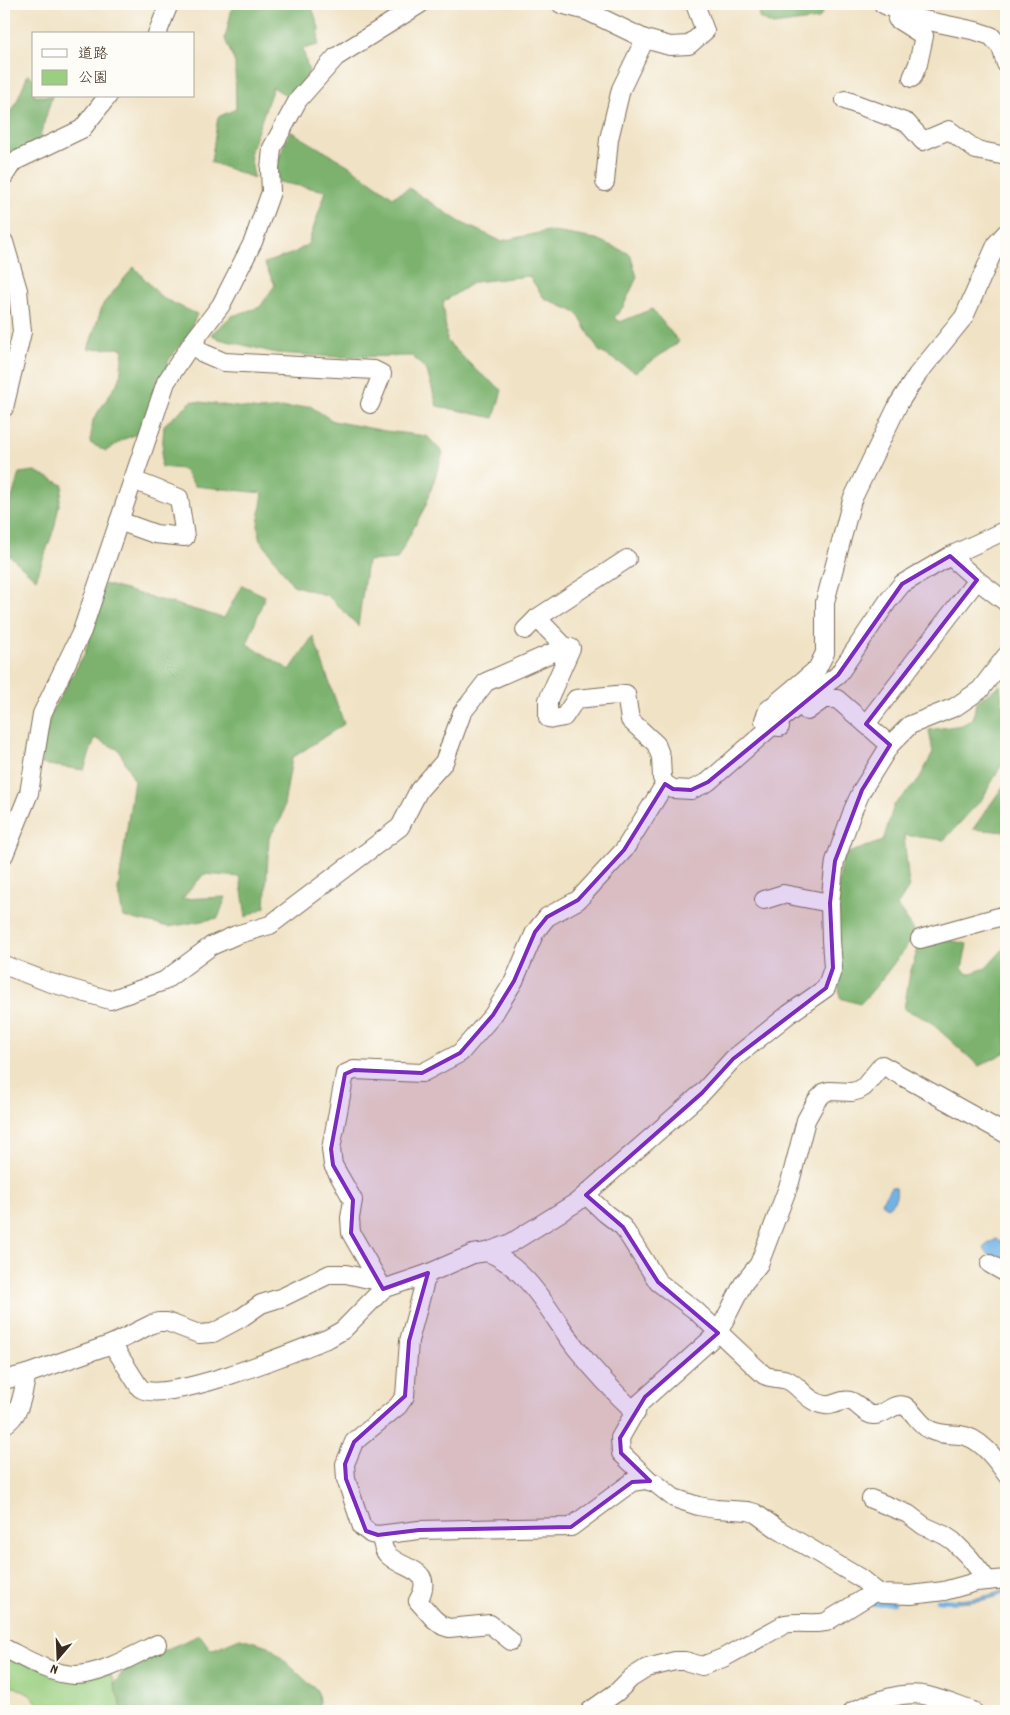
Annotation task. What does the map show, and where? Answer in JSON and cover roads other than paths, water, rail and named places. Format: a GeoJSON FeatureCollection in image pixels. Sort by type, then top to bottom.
{"type":"FeatureCollection","features":[{"type":"Feature","properties":{"kind":"street"},"geometry":{"type":"LineString","coordinates":[[158,32],[169,4]]}},
{"type":"Feature","properties":{"kind":"street"},"geometry":{"type":"LineString","coordinates":[[561,4],[587,11],[645,39],[670,46],[689,45],[705,30],[695,4]]}},
{"type":"Feature","properties":{"kind":"street"},"geometry":{"type":"LineString","coordinates":[[4,855],[29,793],[42,714],[82,631],[166,382],[192,343],[221,306],[253,242],[272,192],[270,169],[272,148],[298,100],[336,57],[413,5]]}},
{"type":"Feature","properties":{"kind":"street"},"geometry":{"type":"LineString","coordinates":[[889,7],[910,18],[976,30],[990,36],[1001,47],[1006,64]]}},
{"type":"Feature","properties":{"kind":"street"},"geometry":{"type":"LineString","coordinates":[[889,7],[897,19],[924,36],[918,64],[912,78]]}},
{"type":"Feature","properties":{"kind":"street"},"geometry":{"type":"LineString","coordinates":[[605,182],[609,139],[621,89],[645,39]]}},
{"type":"Feature","properties":{"kind":"street"},"geometry":{"type":"LineString","coordinates":[[4,176],[13,162],[82,129],[106,98]]}},
{"type":"Feature","properties":{"kind":"street"},"geometry":{"type":"LineString","coordinates":[[845,100],[907,123],[923,141],[949,130],[976,150],[1006,156]]}},
{"type":"Feature","properties":{"kind":"street"},"geometry":{"type":"LineString","coordinates":[[890,745],[837,699],[824,699],[784,728],[772,726],[764,720],[768,710],[817,669],[825,654],[825,602],[852,500],[899,403],[917,375],[964,317],[997,243],[1006,233]]}},
{"type":"Feature","properties":{"kind":"street"},"geometry":{"type":"LineString","coordinates":[[4,242],[18,290],[22,332],[6,388],[4,408]]}},
{"type":"Feature","properties":{"kind":"street"},"geometry":{"type":"LineString","coordinates":[[192,343],[203,353],[224,362],[374,370],[382,374],[370,404]]}},
{"type":"Feature","properties":{"kind":"street"},"geometry":{"type":"LineString","coordinates":[[119,521],[155,534],[185,536],[179,498],[133,480]]}},
{"type":"Feature","properties":{"kind":"street"},"geometry":{"type":"LineString","coordinates":[[628,559],[531,624],[565,647],[571,648],[548,700],[548,718],[564,717],[576,699],[626,694],[630,720],[656,744],[661,757],[662,778],[665,784],[673,789],[692,790],[708,782],[772,726],[838,675],[888,601],[902,584],[950,556],[1006,530]]}},
{"type":"Feature","properties":{"kind":"street"},"geometry":{"type":"LineString","coordinates":[[950,556],[1006,602]]}},
{"type":"Feature","properties":{"kind":"street"},"geometry":{"type":"LineString","coordinates":[[866,724],[977,580]]}},
{"type":"Feature","properties":{"kind":"street"},"geometry":{"type":"LineString","coordinates":[[4,965],[48,982],[110,1000],[164,981],[211,946],[236,935],[270,925],[400,827],[419,790],[444,762],[462,713],[486,682],[565,647]]}},
{"type":"Feature","properties":{"kind":"street"},"geometry":{"type":"LineString","coordinates":[[4,1380],[27,1374],[112,1344],[159,1322],[167,1322],[199,1334],[213,1333],[241,1318],[261,1304],[283,1297],[330,1274],[346,1274],[380,1285],[427,1274],[473,1254],[486,1252],[511,1243],[586,1195],[702,1093],[733,1059],[789,1014],[826,988],[834,968],[830,940],[830,903],[835,861],[862,790],[890,745],[910,726],[955,707],[980,690],[1006,656]]}},
{"type":"Feature","properties":{"kind":"street"},"geometry":{"type":"LineString","coordinates":[[380,1285],[351,1233],[350,1218],[353,1200],[333,1165],[331,1148],[345,1074],[354,1070],[422,1073],[460,1053],[493,1015],[514,981],[534,932],[547,917],[578,900],[624,850],[665,784]]}},
{"type":"Feature","properties":{"kind":"street"},"geometry":{"type":"LineString","coordinates":[[764,900],[783,894],[830,903]]}},
{"type":"Feature","properties":{"kind":"street"},"geometry":{"type":"LineString","coordinates":[[920,939],[1006,915]]}},
{"type":"Feature","properties":{"kind":"street"},"geometry":{"type":"LineString","coordinates":[[1006,1134],[882,1065],[864,1087],[859,1090],[825,1092],[817,1100],[806,1120],[790,1182],[759,1264],[743,1284],[718,1333],[646,1397],[620,1438],[621,1453],[625,1458],[650,1481],[674,1498],[716,1509],[742,1510],[755,1513],[779,1530],[860,1578],[876,1591],[887,1595],[911,1595],[944,1591],[976,1582],[1006,1579]]}},
{"type":"Feature","properties":{"kind":"street"},"geometry":{"type":"LineString","coordinates":[[586,1195],[623,1227],[658,1282],[695,1310],[764,1375],[769,1378],[789,1381],[804,1395],[817,1403],[831,1406],[848,1400],[854,1402],[868,1414],[874,1415],[895,1406],[905,1406],[919,1422],[931,1431],[962,1435],[979,1444],[1006,1474]]}},
{"type":"Feature","properties":{"kind":"street"},"geometry":{"type":"LineString","coordinates":[[486,1252],[500,1257],[508,1263],[536,1292],[576,1348],[608,1386],[636,1413]]}},
{"type":"Feature","properties":{"kind":"street"},"geometry":{"type":"LineString","coordinates":[[990,1264],[1006,1273]]}},
{"type":"Feature","properties":{"kind":"street"},"geometry":{"type":"LineString","coordinates":[[427,1274],[409,1341],[405,1396],[398,1406],[354,1442],[346,1464],[346,1479],[362,1527],[372,1534],[381,1535],[419,1530],[571,1527],[632,1482],[650,1481]]}},
{"type":"Feature","properties":{"kind":"street"},"geometry":{"type":"LineString","coordinates":[[112,1344],[140,1388],[144,1391],[179,1390],[227,1376],[329,1338],[343,1330],[380,1285]]}},
{"type":"Feature","properties":{"kind":"street"},"geometry":{"type":"LineString","coordinates":[[4,1425],[19,1410],[27,1374]]}},
{"type":"Feature","properties":{"kind":"street"},"geometry":{"type":"LineString","coordinates":[[871,1499],[908,1514],[924,1526],[944,1535],[969,1557],[988,1581]]}},
{"type":"Feature","properties":{"kind":"street"},"geometry":{"type":"LineString","coordinates":[[381,1535],[382,1547],[387,1555],[414,1570],[423,1579],[424,1588],[418,1601],[438,1623],[449,1628],[490,1624],[511,1641]]}},
{"type":"Feature","properties":{"kind":"street"},"geometry":{"type":"LineString","coordinates":[[590,1711],[617,1692],[631,1678],[647,1668],[675,1661],[686,1661],[702,1666],[723,1658],[785,1624],[792,1622],[819,1624],[826,1622],[876,1591]]}},
{"type":"Feature","properties":{"kind":"street"},"geometry":{"type":"LineString","coordinates":[[4,1648],[44,1668],[76,1675],[101,1670],[157,1644]]}},
{"type":"Feature","properties":{"kind":"street"},"geometry":{"type":"LineString","coordinates":[[853,1711],[889,1698],[918,1694],[973,1711]]}},
{"type":"Feature","properties":{"kind":"water"},"geometry":{"type":"Polygon","coordinates":[[[891,1187],[896,1188],[896,1196],[887,1207],[881,1202],[891,1187]]]}},
{"type":"Feature","properties":{"kind":"water"},"geometry":{"type":"Polygon","coordinates":[[[996,1239],[1006,1244],[1006,1267],[990,1256],[984,1249],[985,1246],[996,1239]]]}},
{"type":"Feature","properties":{"kind":"water"},"geometry":{"type":"Polygon","coordinates":[[[1006,1589],[1006,1593],[993,1598],[950,1603],[950,1600],[979,1598],[1006,1589]]]}},
{"type":"Feature","properties":{"kind":"waterway"},"geometry":{"type":"LineString","coordinates":[[937,1600],[954,1601]]}},
{"type":"Feature","properties":{"kind":"waterway"},"geometry":{"type":"LineString","coordinates":[[873,1604],[894,1603]]}},
{"type":"Feature","properties":{"kind":"waterway"},"geometry":{"type":"LineString","coordinates":[[540,1711],[579,1709],[583,1707]]}}]}
